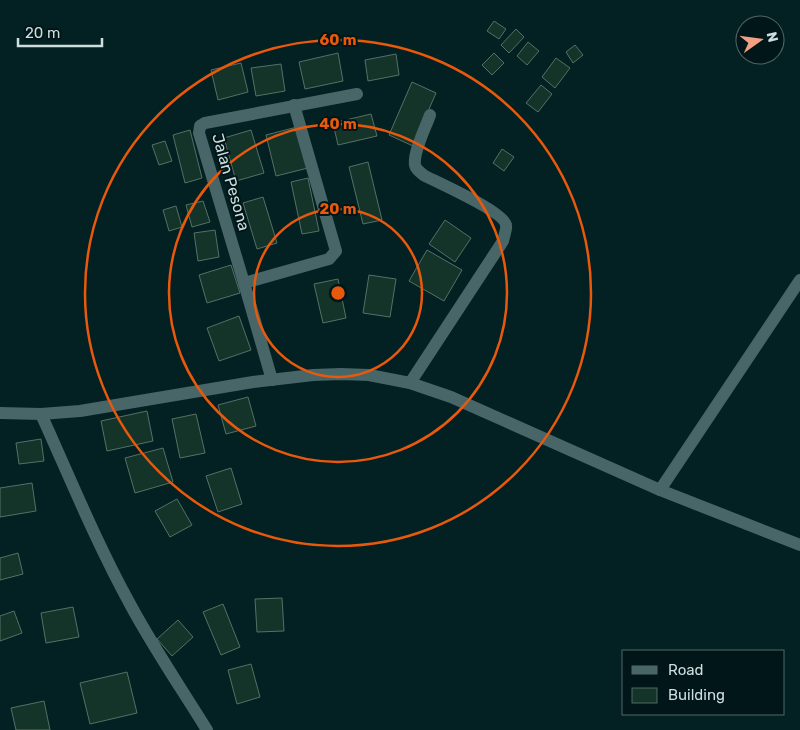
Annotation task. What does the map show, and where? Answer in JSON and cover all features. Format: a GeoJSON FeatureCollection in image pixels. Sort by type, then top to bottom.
{"type":"FeatureCollection","features":[{"type":"Feature","properties":{"kind":"street","name":"Jalan Pesona"},"geometry":{"type":"LineString","coordinates":[[272,380],[199,133],[200,126],[205,123],[357,94]]}},
{"type":"Feature","properties":{"kind":"street"},"geometry":{"type":"LineString","coordinates":[[244,283],[329,259],[336,251],[294,105]]}},
{"type":"Feature","properties":{"kind":"street"},"geometry":{"type":"LineString","coordinates":[[410,383],[504,241],[506,226],[504,220],[489,208],[417,171],[415,164],[417,152],[430,115]]}},
{"type":"Feature","properties":{"kind":"street"},"geometry":{"type":"LineString","coordinates":[[660,490],[800,280]]}},
{"type":"Feature","properties":{"kind":"street"},"geometry":{"type":"LineString","coordinates":[[0,413],[41,414],[80,411],[313,375],[369,376],[410,383],[451,397],[660,490],[800,545]]}},
{"type":"Feature","properties":{"kind":"street"},"geometry":{"type":"LineString","coordinates":[[41,414],[100,546],[130,604],[207,730]]}},
{"type":"Feature","properties":{"kind":"building"},"geometry":{"type":"Polygon","coordinates":[[[494,21],[506,29],[499,39],[487,31],[494,21]]]}},
{"type":"Feature","properties":{"kind":"building"},"geometry":{"type":"Polygon","coordinates":[[[516,29],[524,37],[509,53],[501,45],[516,29]]]}},
{"type":"Feature","properties":{"kind":"building"},"geometry":{"type":"Polygon","coordinates":[[[528,42],[539,51],[527,65],[517,56],[528,42]]]}},
{"type":"Feature","properties":{"kind":"building"},"geometry":{"type":"Polygon","coordinates":[[[575,45],[583,55],[573,63],[566,52],[575,45]]]}},
{"type":"Feature","properties":{"kind":"building"},"geometry":{"type":"Polygon","coordinates":[[[338,53],[343,81],[305,89],[299,62],[338,53]]]}},
{"type":"Feature","properties":{"kind":"building"},"geometry":{"type":"Polygon","coordinates":[[[494,53],[504,63],[492,75],[482,65],[494,53]]]}},
{"type":"Feature","properties":{"kind":"building"},"geometry":{"type":"Polygon","coordinates":[[[396,54],[399,75],[368,81],[365,60],[396,54]]]}},
{"type":"Feature","properties":{"kind":"building"},"geometry":{"type":"Polygon","coordinates":[[[556,58],[570,68],[555,88],[542,77],[556,58]]]}},
{"type":"Feature","properties":{"kind":"building"},"geometry":{"type":"Polygon","coordinates":[[[241,63],[248,92],[218,100],[211,70],[241,63]]]}},
{"type":"Feature","properties":{"kind":"building"},"geometry":{"type":"Polygon","coordinates":[[[281,64],[285,91],[256,96],[251,68],[281,64]]]}},
{"type":"Feature","properties":{"kind":"building"},"geometry":{"type":"Polygon","coordinates":[[[412,82],[436,93],[413,146],[389,135],[412,82]]]}},
{"type":"Feature","properties":{"kind":"building"},"geometry":{"type":"Polygon","coordinates":[[[541,85],[552,94],[538,112],[526,103],[541,85]]]}},
{"type":"Feature","properties":{"kind":"building"},"geometry":{"type":"Polygon","coordinates":[[[371,114],[377,136],[338,145],[333,123],[371,114]]]}},
{"type":"Feature","properties":{"kind":"building"},"geometry":{"type":"Polygon","coordinates":[[[297,127],[308,168],[276,176],[266,135],[297,127]]]}},
{"type":"Feature","properties":{"kind":"building"},"geometry":{"type":"Polygon","coordinates":[[[190,130],[202,178],[185,183],[173,135],[190,130]]]}},
{"type":"Feature","properties":{"kind":"building"},"geometry":{"type":"Polygon","coordinates":[[[251,130],[264,173],[236,181],[224,138],[251,130]]]}},
{"type":"Feature","properties":{"kind":"building"},"geometry":{"type":"Polygon","coordinates":[[[165,141],[172,161],[159,165],[152,145],[165,141]]]}},
{"type":"Feature","properties":{"kind":"building"},"geometry":{"type":"Polygon","coordinates":[[[502,149],[514,157],[504,171],[493,163],[502,149]]]}},
{"type":"Feature","properties":{"kind":"building"},"geometry":{"type":"Polygon","coordinates":[[[368,162],[382,220],[363,224],[349,167],[368,162]]]}},
{"type":"Feature","properties":{"kind":"building"},"geometry":{"type":"Polygon","coordinates":[[[308,178],[319,231],[302,234],[291,182],[308,178]]]}},
{"type":"Feature","properties":{"kind":"building"},"geometry":{"type":"Polygon","coordinates":[[[263,197],[277,243],[257,249],[243,203],[263,197]]]}},
{"type":"Feature","properties":{"kind":"building"},"geometry":{"type":"Polygon","coordinates":[[[203,201],[210,222],[192,227],[186,205],[203,201]]]}},
{"type":"Feature","properties":{"kind":"building"},"geometry":{"type":"Polygon","coordinates":[[[176,206],[182,227],[169,231],[163,210],[176,206]]]}},
{"type":"Feature","properties":{"kind":"building"},"geometry":{"type":"Polygon","coordinates":[[[445,220],[471,238],[455,262],[429,244],[445,220]]]}},
{"type":"Feature","properties":{"kind":"building"},"geometry":{"type":"Polygon","coordinates":[[[215,230],[219,257],[198,261],[194,233],[215,230]]]}},
{"type":"Feature","properties":{"kind":"building"},"geometry":{"type":"Polygon","coordinates":[[[427,250],[462,270],[444,301],[409,281],[427,250]]]}},
{"type":"Feature","properties":{"kind":"building"},"geometry":{"type":"Polygon","coordinates":[[[231,265],[240,293],[207,303],[199,275],[231,265]]]}},
{"type":"Feature","properties":{"kind":"building"},"geometry":{"type":"Polygon","coordinates":[[[369,275],[396,279],[390,317],[363,313],[369,275]]]}},
{"type":"Feature","properties":{"kind":"building"},"geometry":{"type":"Polygon","coordinates":[[[338,279],[346,318],[323,323],[314,284],[338,279]]]}},
{"type":"Feature","properties":{"kind":"building"},"geometry":{"type":"Polygon","coordinates":[[[239,316],[251,350],[219,361],[207,328],[239,316]]]}},
{"type":"Feature","properties":{"kind":"building"},"geometry":{"type":"Polygon","coordinates":[[[248,397],[256,426],[226,434],[218,405],[248,397]]]}},
{"type":"Feature","properties":{"kind":"building"},"geometry":{"type":"Polygon","coordinates":[[[147,411],[153,441],[107,451],[101,421],[147,411]]]}},
{"type":"Feature","properties":{"kind":"building"},"geometry":{"type":"Polygon","coordinates":[[[196,414],[205,453],[180,458],[172,419],[196,414]]]}},
{"type":"Feature","properties":{"kind":"building"},"geometry":{"type":"Polygon","coordinates":[[[41,439],[44,461],[19,464],[16,443],[41,439]]]}},
{"type":"Feature","properties":{"kind":"building"},"geometry":{"type":"Polygon","coordinates":[[[163,448],[173,482],[135,493],[125,458],[163,448]]]}},
{"type":"Feature","properties":{"kind":"building"},"geometry":{"type":"Polygon","coordinates":[[[231,468],[242,504],[218,512],[206,476],[231,468]]]}},
{"type":"Feature","properties":{"kind":"building"},"geometry":{"type":"Polygon","coordinates":[[[32,483],[36,511],[0,517],[0,488],[32,483]]]}},
{"type":"Feature","properties":{"kind":"building"},"geometry":{"type":"Polygon","coordinates":[[[177,499],[192,525],[170,537],[155,511],[177,499]]]}},
{"type":"Feature","properties":{"kind":"building"},"geometry":{"type":"Polygon","coordinates":[[[18,553],[23,574],[0,580],[0,558],[18,553]]]}},
{"type":"Feature","properties":{"kind":"building"},"geometry":{"type":"Polygon","coordinates":[[[282,598],[284,631],[257,632],[255,599],[282,598]]]}},
{"type":"Feature","properties":{"kind":"building"},"geometry":{"type":"Polygon","coordinates":[[[223,604],[240,647],[221,655],[203,612],[223,604]]]}},
{"type":"Feature","properties":{"kind":"building"},"geometry":{"type":"Polygon","coordinates":[[[73,607],[79,637],[46,643],[41,613],[73,607]]]}},
{"type":"Feature","properties":{"kind":"building"},"geometry":{"type":"Polygon","coordinates":[[[14,611],[22,633],[0,641],[0,616],[14,611]]]}},
{"type":"Feature","properties":{"kind":"building"},"geometry":{"type":"Polygon","coordinates":[[[178,620],[193,637],[172,656],[157,639],[178,620]]]}},
{"type":"Feature","properties":{"kind":"building"},"geometry":{"type":"Polygon","coordinates":[[[251,664],[260,697],[237,704],[228,670],[251,664]]]}},
{"type":"Feature","properties":{"kind":"building"},"geometry":{"type":"Polygon","coordinates":[[[127,672],[137,713],[90,724],[80,683],[127,672]]]}},
{"type":"Feature","properties":{"kind":"building"},"geometry":{"type":"Polygon","coordinates":[[[44,701],[50,730],[16,730],[11,708],[44,701]]]}}]}
